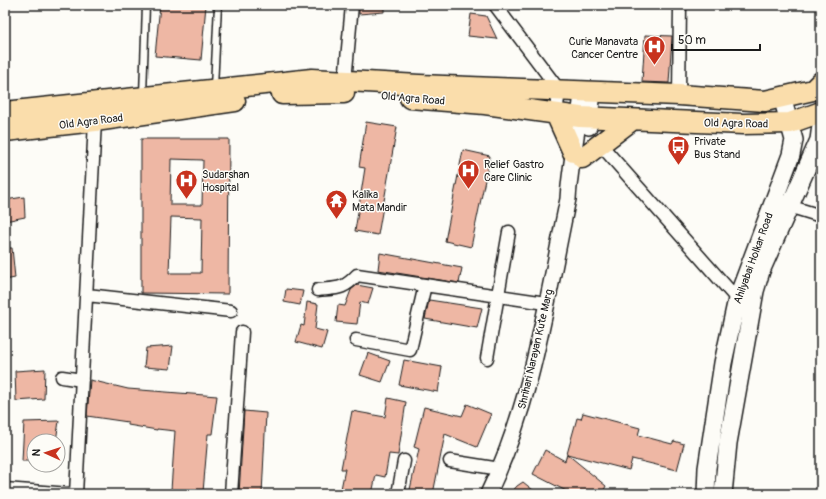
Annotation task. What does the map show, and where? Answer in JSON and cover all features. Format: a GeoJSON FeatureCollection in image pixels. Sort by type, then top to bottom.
{"type":"FeatureCollection","features":[{"type":"Feature","properties":{"kind":"main road","name":"Old Agra Road"},"geometry":{"type":"LineString","coordinates":[[5,131],[96,121],[144,105],[214,90],[312,79],[773,99],[818,93]]}},
{"type":"Feature","properties":{"kind":"main road","name":"Old Agra Road"},"geometry":{"type":"LineString","coordinates":[[5,112],[144,105],[286,94],[356,93],[485,104],[586,118],[632,120],[743,124],[790,123],[821,112]]}},
{"type":"Feature","properties":{"kind":"main road","name":"Ahilyabai Holkar Road"},"geometry":{"type":"LineString","coordinates":[[723,494],[728,443],[755,291],[782,204],[794,140],[790,123],[773,99]]}},
{"type":"Feature","properties":{"kind":"main road"},"geometry":{"type":"LineString","coordinates":[[556,114],[577,155],[600,144],[632,120]]}},
{"type":"Feature","properties":{"kind":"main road","name":"Ahilyabai Holkar Road"},"geometry":{"type":"LineString","coordinates":[[706,494],[707,468],[723,363],[737,299],[782,204],[819,140],[821,125]]}},
{"type":"Feature","properties":{"kind":"street"},"geometry":{"type":"LineString","coordinates":[[345,81],[352,5]]}},
{"type":"Feature","properties":{"kind":"street"},"geometry":{"type":"LineString","coordinates":[[496,5],[559,90],[556,114]]}},
{"type":"Feature","properties":{"kind":"street"},"geometry":{"type":"LineString","coordinates":[[679,95],[680,5]]}},
{"type":"Feature","properties":{"kind":"street","name":"Shrihari Narayan Kute Marg"},"geometry":{"type":"LineString","coordinates":[[488,494],[500,469],[524,403],[568,198],[570,168],[577,155],[586,118],[588,92]]}},
{"type":"Feature","properties":{"kind":"street"},"geometry":{"type":"LineString","coordinates":[[76,494],[96,121]]}},
{"type":"Feature","properties":{"kind":"street"},"geometry":{"type":"LineString","coordinates":[[600,144],[737,299]]}},
{"type":"Feature","properties":{"kind":"street"},"geometry":{"type":"LineString","coordinates":[[782,204],[821,216]]}},
{"type":"Feature","properties":{"kind":"street"},"geometry":{"type":"LineString","coordinates":[[487,358],[509,232]]}},
{"type":"Feature","properties":{"kind":"street"},"geometry":{"type":"LineString","coordinates":[[318,290],[340,289],[348,285],[357,275],[546,302]]}},
{"type":"Feature","properties":{"kind":"street"},"geometry":{"type":"LineString","coordinates":[[356,340],[410,350],[425,285]]}},
{"type":"Feature","properties":{"kind":"street"},"geometry":{"type":"LineString","coordinates":[[87,295],[231,311]]}},
{"type":"Feature","properties":{"kind":"street"},"geometry":{"type":"LineString","coordinates":[[231,494],[242,332]]}},
{"type":"Feature","properties":{"kind":"street"},"geometry":{"type":"LineString","coordinates":[[76,348],[83,361]]}},
{"type":"Feature","properties":{"kind":"street"},"geometry":{"type":"LineString","coordinates":[[62,377],[82,380]]}},
{"type":"Feature","properties":{"kind":"street"},"geometry":{"type":"LineString","coordinates":[[398,494],[404,461]]}},
{"type":"Feature","properties":{"kind":"street"},"geometry":{"type":"LineString","coordinates":[[450,461],[500,469]]}},
{"type":"Feature","properties":{"kind":"street"},"geometry":{"type":"LineString","coordinates":[[5,489],[70,494]]}},
{"type":"Feature","properties":{"kind":"lane"},"geometry":{"type":"LineString","coordinates":[[144,105],[146,5]]}},
{"type":"Feature","properties":{"kind":"lane"},"geometry":{"type":"LineString","coordinates":[[214,90],[218,5]]}},
{"type":"Feature","properties":{"kind":"building"},"geometry":{"type":"Polygon","coordinates":[[[160,5],[206,5],[201,60],[155,56],[160,5]]]}},
{"type":"Feature","properties":{"kind":"building"},"geometry":{"type":"Polygon","coordinates":[[[359,5],[384,5],[384,12],[359,14],[359,5]]]}},
{"type":"Feature","properties":{"kind":"building"},"geometry":{"type":"Polygon","coordinates":[[[471,14],[486,16],[497,39],[468,36],[471,14]]]}},
{"type":"Feature","properties":{"kind":"building"},"geometry":{"type":"Polygon","coordinates":[[[645,35],[672,36],[669,83],[642,82],[645,35]]]}},
{"type":"Feature","properties":{"kind":"building"},"geometry":{"type":"Polygon","coordinates":[[[366,122],[397,127],[378,235],[355,231],[365,168],[359,167],[366,122]]]}},
{"type":"Feature","properties":{"kind":"building"},"geometry":{"type":"Polygon","coordinates":[[[141,139],[229,139],[228,294],[141,293],[141,139]],[[171,159],[170,205],[202,205],[203,160],[171,159]],[[171,217],[169,273],[201,273],[202,218],[171,217]]]}},
{"type":"Feature","properties":{"kind":"building"},"geometry":{"type":"Polygon","coordinates":[[[463,150],[490,156],[471,247],[445,241],[463,150]]]}},
{"type":"Feature","properties":{"kind":"building"},"geometry":{"type":"Polygon","coordinates":[[[24,197],[25,217],[5,221],[5,200],[24,197]]]}},
{"type":"Feature","properties":{"kind":"building"},"geometry":{"type":"Polygon","coordinates":[[[5,248],[12,248],[15,278],[5,280],[5,248]]]}},
{"type":"Feature","properties":{"kind":"building"},"geometry":{"type":"Polygon","coordinates":[[[380,253],[462,268],[459,283],[378,270],[380,253]]]}},
{"type":"Feature","properties":{"kind":"building"},"geometry":{"type":"Polygon","coordinates":[[[357,285],[373,288],[368,304],[360,302],[357,324],[336,322],[338,305],[345,306],[351,290],[357,285]]]}},
{"type":"Feature","properties":{"kind":"building"},"geometry":{"type":"Polygon","coordinates":[[[286,289],[303,291],[300,305],[284,302],[286,289]]]}},
{"type":"Feature","properties":{"kind":"building"},"geometry":{"type":"Polygon","coordinates":[[[429,300],[482,308],[477,328],[425,319],[429,300]]]}},
{"type":"Feature","properties":{"kind":"building"},"geometry":{"type":"Polygon","coordinates":[[[307,302],[318,304],[315,329],[327,332],[322,349],[296,342],[301,325],[304,326],[307,302]]]}},
{"type":"Feature","properties":{"kind":"building"},"geometry":{"type":"Polygon","coordinates":[[[173,346],[170,369],[144,367],[146,348],[173,346]]]}},
{"type":"Feature","properties":{"kind":"building"},"geometry":{"type":"Polygon","coordinates":[[[368,353],[390,361],[382,382],[360,375],[368,353]]]}},
{"type":"Feature","properties":{"kind":"building"},"geometry":{"type":"Polygon","coordinates":[[[404,360],[442,367],[438,392],[399,385],[404,360]]]}},
{"type":"Feature","properties":{"kind":"building"},"geometry":{"type":"Polygon","coordinates":[[[45,369],[44,399],[16,401],[15,371],[45,369]]]}},
{"type":"Feature","properties":{"kind":"building"},"geometry":{"type":"Polygon","coordinates":[[[90,380],[128,389],[217,396],[212,434],[208,434],[203,492],[171,490],[175,431],[157,430],[128,425],[128,422],[87,416],[90,380]]]}},
{"type":"Feature","properties":{"kind":"building"},"geometry":{"type":"Polygon","coordinates":[[[388,398],[406,402],[398,455],[389,454],[385,477],[376,475],[372,494],[340,494],[345,469],[341,469],[352,411],[385,417],[388,398]]]}},
{"type":"Feature","properties":{"kind":"building"},"geometry":{"type":"Polygon","coordinates":[[[467,404],[491,414],[477,447],[445,434],[433,494],[409,494],[419,449],[414,447],[424,407],[462,416],[467,404]]]}},
{"type":"Feature","properties":{"kind":"building"},"geometry":{"type":"Polygon","coordinates":[[[244,411],[266,413],[262,494],[239,494],[244,411]]]}},
{"type":"Feature","properties":{"kind":"building"},"geometry":{"type":"Polygon","coordinates":[[[583,413],[640,428],[638,435],[672,444],[674,441],[684,444],[677,470],[632,459],[629,470],[567,454],[577,418],[581,419],[583,413]]]}},
{"type":"Feature","properties":{"kind":"building"},"geometry":{"type":"Polygon","coordinates":[[[59,421],[57,433],[26,433],[26,461],[22,461],[24,422],[59,421]]]}},
{"type":"Feature","properties":{"kind":"building"},"geometry":{"type":"Polygon","coordinates":[[[545,450],[565,461],[567,454],[606,486],[602,494],[572,494],[533,474],[545,450]]]}},
{"type":"Feature","properties":{"kind":"building"},"geometry":{"type":"Polygon","coordinates":[[[523,482],[538,494],[510,494],[523,482]]]}},
{"type":"Feature","properties":{"kind":"place","name":"Curie Manavata Cancer Centre"},"geometry":{"type":"Point","coordinates":[654,66]}},
{"type":"Feature","properties":{"kind":"place","name":"Private Bus Stand"},"geometry":{"type":"Point","coordinates":[679,166]}},
{"type":"Feature","properties":{"kind":"place","name":"Relief Gastro Care Clinic"},"geometry":{"type":"Point","coordinates":[468,190]}},
{"type":"Feature","properties":{"kind":"place","name":"Sudarshan Hospital"},"geometry":{"type":"Point","coordinates":[187,200]}},
{"type":"Feature","properties":{"kind":"place","name":"Kalika Mata Mandir"},"geometry":{"type":"Point","coordinates":[336,220]}}]}
